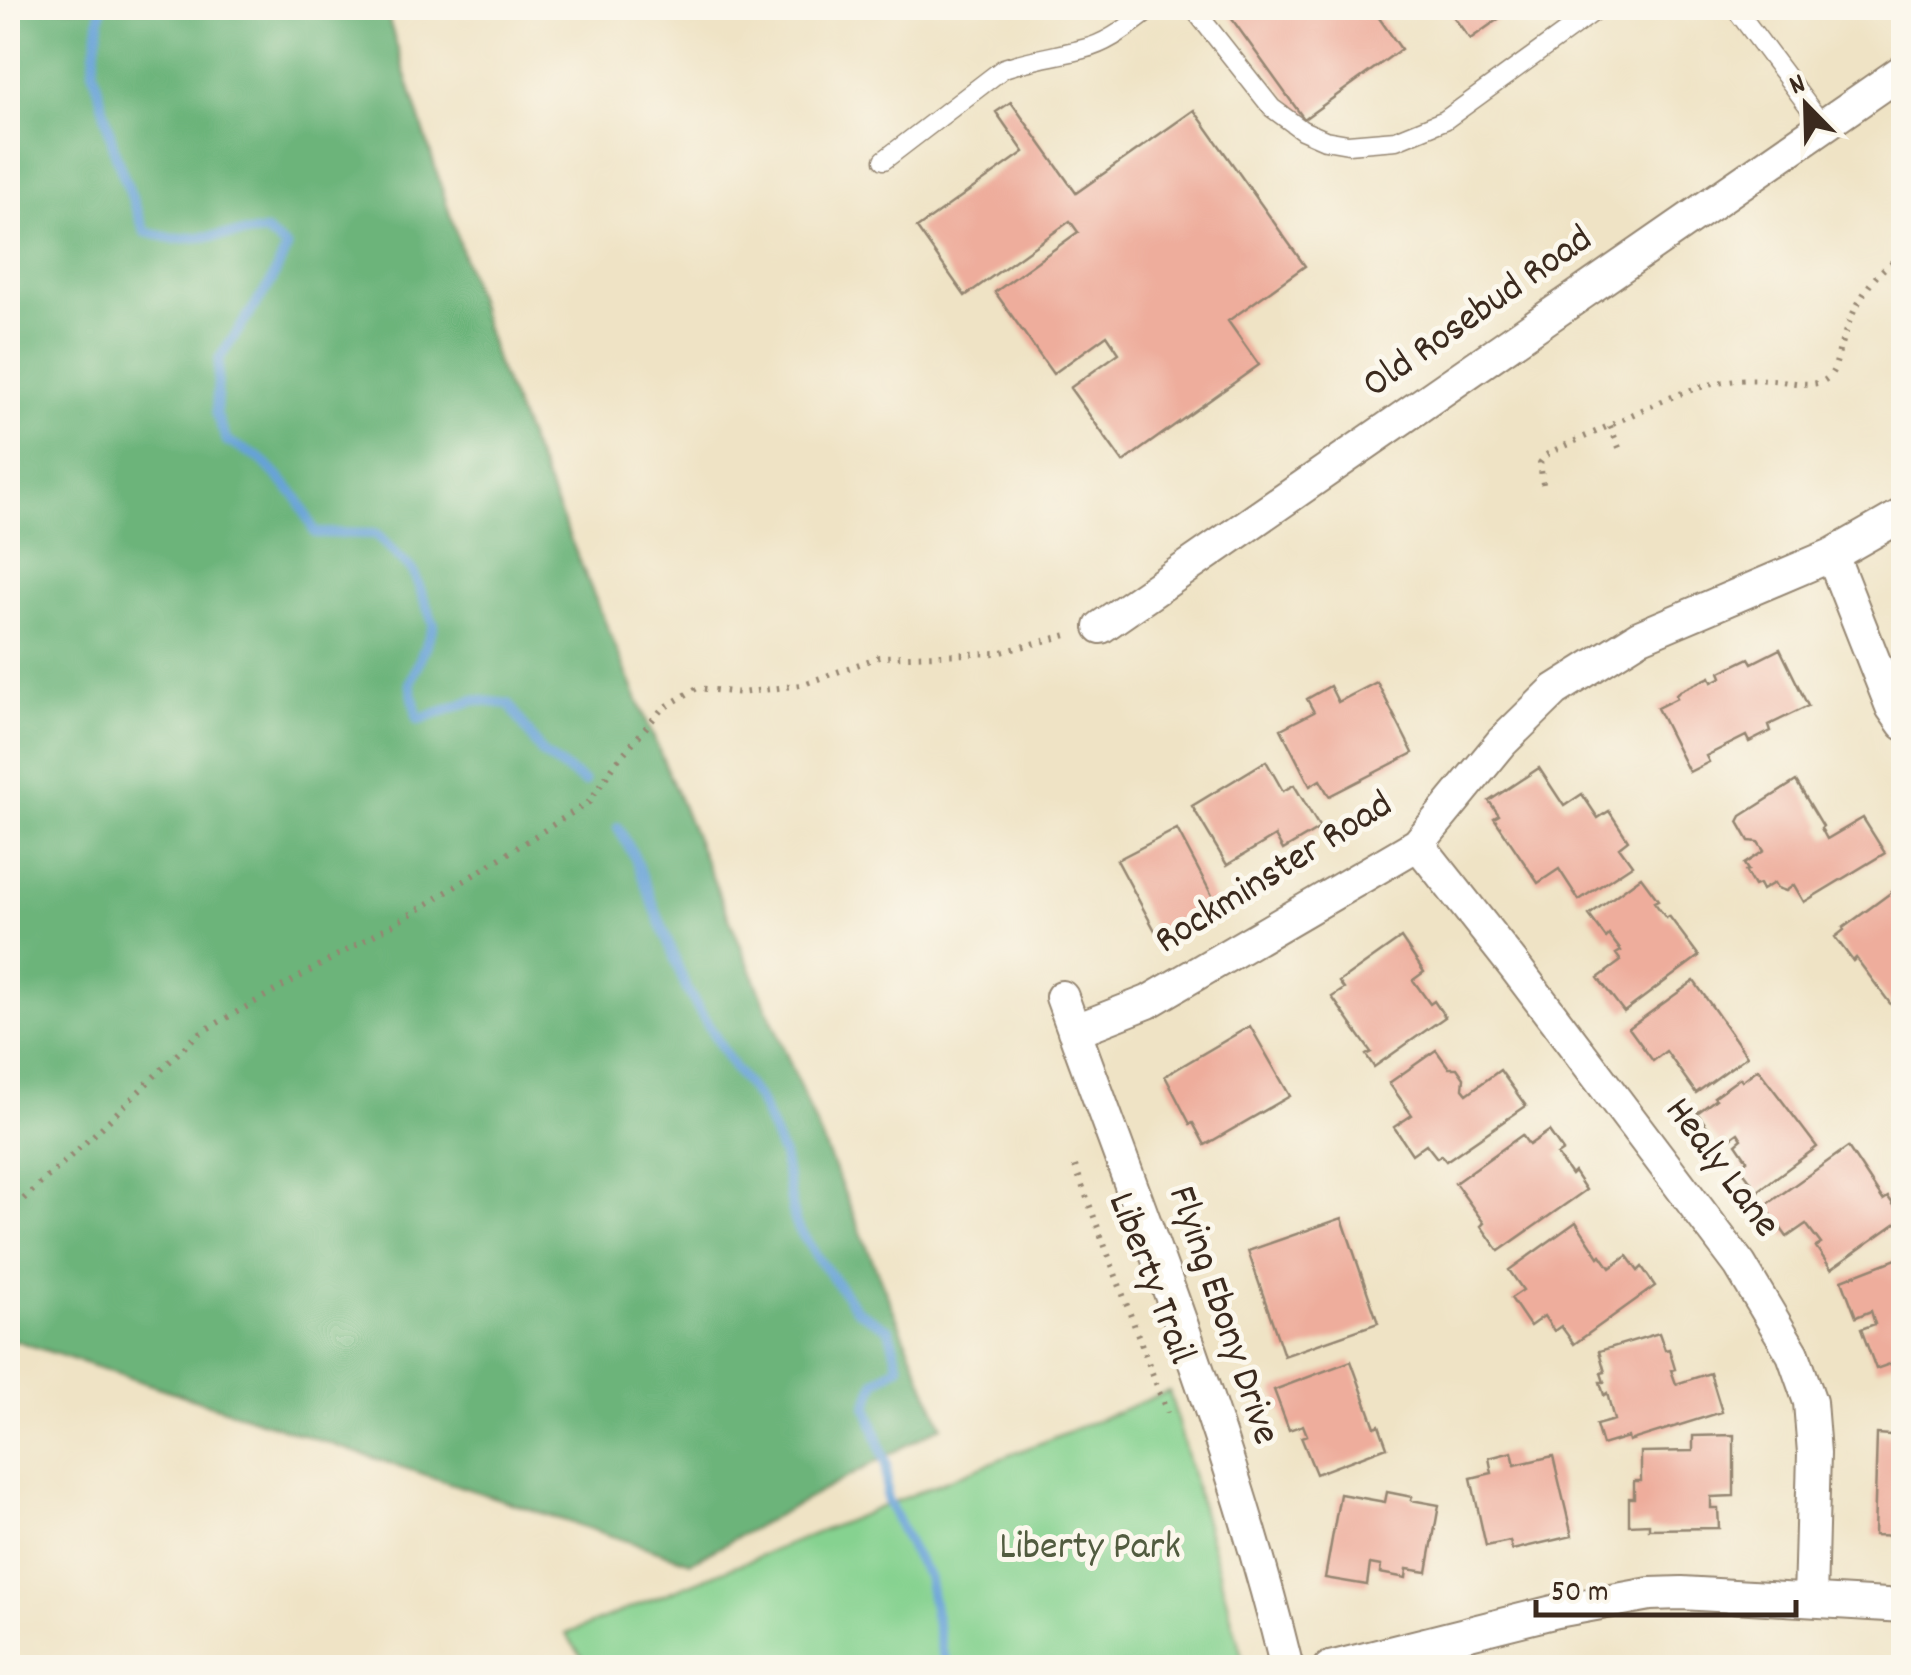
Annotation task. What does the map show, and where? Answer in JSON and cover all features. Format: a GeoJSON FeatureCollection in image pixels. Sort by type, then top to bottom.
{"type":"FeatureCollection","features":[{"type":"Feature","properties":{"kind":"street","name":"Old Rosebud Road"},"geometry":{"type":"LineString","coordinates":[[1101,627],[1904,70]]}},
{"type":"Feature","properties":{"kind":"street","name":"Rockminster Road"},"geometry":{"type":"LineString","coordinates":[[1074,1030],[1148,1002],[1418,844],[1502,742],[1555,690],[1639,637],[1832,555],[1904,514]]}},
{"type":"Feature","properties":{"kind":"street"},"geometry":{"type":"LineString","coordinates":[[1832,555],[1892,707],[1904,724]]}},
{"type":"Feature","properties":{"kind":"street","name":"Healy Lane"},"geometry":{"type":"LineString","coordinates":[[1418,844],[1740,1265],[1793,1354],[1810,1402],[1814,1454],[1810,1600]]}},
{"type":"Feature","properties":{"kind":"street","name":"Flying Ebony Drive"},"geometry":{"type":"LineString","coordinates":[[1062,998],[1212,1410],[1287,1668]]}},
{"type":"Feature","properties":{"kind":"street"},"geometry":{"type":"LineString","coordinates":[[1330,1668],[1557,1611],[1650,1594],[1682,1592],[1904,1606]]}},
{"type":"Feature","properties":{"kind":"lane"},"geometry":{"type":"LineString","coordinates":[[884,160],[1004,68],[1086,49],[1112,37],[1153,8]]}},
{"type":"Feature","properties":{"kind":"lane"},"geometry":{"type":"LineString","coordinates":[[1193,8],[1272,108],[1302,130],[1348,144],[1396,140],[1444,120],[1599,8]]}},
{"type":"Feature","properties":{"kind":"lane"},"geometry":{"type":"LineString","coordinates":[[1736,8],[1824,126]]}},
{"type":"Feature","properties":{"kind":"path"},"geometry":{"type":"LineString","coordinates":[[1543,484],[1540,463],[1546,455],[1702,386],[1728,380],[1812,384],[1826,380],[1836,368],[1856,306],[1881,270],[1904,256]]}},
{"type":"Feature","properties":{"kind":"path"},"geometry":{"type":"LineString","coordinates":[[1610,426],[1620,450]]}},
{"type":"Feature","properties":{"kind":"path"},"geometry":{"type":"LineString","coordinates":[[8,1212],[198,1034],[418,910],[589,802],[617,761],[662,709],[697,688],[741,692],[802,685],[879,656],[998,653],[1101,627]]}},
{"type":"Feature","properties":{"kind":"path","name":"Liberty Trail"},"geometry":{"type":"LineString","coordinates":[[1075,1166],[1168,1414]]}},
{"type":"Feature","properties":{"kind":"green space"},"geometry":{"type":"Polygon","coordinates":[[[8,8],[385,8],[497,364],[942,1426],[691,1562],[8,1338],[8,8]]]}},
{"type":"Feature","properties":{"kind":"green space","name":"Liberty Park"},"geometry":{"type":"Polygon","coordinates":[[[1169,1391],[1245,1667],[589,1667],[566,1634],[1169,1391]]]}},
{"type":"Feature","properties":{"kind":"building"},"geometry":{"type":"Polygon","coordinates":[[[1224,8],[1372,8],[1401,49],[1304,119],[1224,8]]]}},
{"type":"Feature","properties":{"kind":"building"},"geometry":{"type":"Polygon","coordinates":[[[1447,8],[1514,8],[1470,39],[1447,8]]]}},
{"type":"Feature","properties":{"kind":"building"},"geometry":{"type":"Polygon","coordinates":[[[1011,102],[1076,193],[1194,110],[1305,266],[1228,321],[1259,365],[1123,462],[1070,388],[1119,353],[1107,335],[1053,374],[995,292],[1078,232],[1070,221],[965,296],[917,228],[1024,152],[996,112],[1011,102]]]}},
{"type":"Feature","properties":{"kind":"building"},"geometry":{"type":"Polygon","coordinates":[[[1780,649],[1808,706],[1769,725],[1771,731],[1749,742],[1746,736],[1706,756],[1709,762],[1689,772],[1657,708],[1677,698],[1680,691],[1710,677],[1712,682],[1722,677],[1720,672],[1749,658],[1752,663],[1780,649]]]}},
{"type":"Feature","properties":{"kind":"building"},"geometry":{"type":"Polygon","coordinates":[[[1377,682],[1413,753],[1329,796],[1320,780],[1310,786],[1281,729],[1314,712],[1307,699],[1330,686],[1338,702],[1377,682]]]}},
{"type":"Feature","properties":{"kind":"building"},"geometry":{"type":"Polygon","coordinates":[[[1266,761],[1283,791],[1294,785],[1320,828],[1283,850],[1275,836],[1227,865],[1192,806],[1266,761]]]}},
{"type":"Feature","properties":{"kind":"building"},"geometry":{"type":"Polygon","coordinates":[[[1539,768],[1564,806],[1582,794],[1598,818],[1609,811],[1628,840],[1619,847],[1632,865],[1579,900],[1559,869],[1538,883],[1494,818],[1499,815],[1489,801],[1539,768]]]}},
{"type":"Feature","properties":{"kind":"building"},"geometry":{"type":"Polygon","coordinates":[[[1796,781],[1827,839],[1863,818],[1885,853],[1804,902],[1794,885],[1786,891],[1774,883],[1762,890],[1759,884],[1754,886],[1744,864],[1764,851],[1758,842],[1749,841],[1738,822],[1741,816],[1796,781]]]}},
{"type":"Feature","properties":{"kind":"building"},"geometry":{"type":"Polygon","coordinates":[[[1177,829],[1218,907],[1159,938],[1117,860],[1177,829]]]}},
{"type":"Feature","properties":{"kind":"building"},"geometry":{"type":"Polygon","coordinates":[[[1641,877],[1658,900],[1654,902],[1699,956],[1624,1012],[1598,978],[1621,961],[1616,954],[1621,951],[1589,915],[1641,877]]]}},
{"type":"Feature","properties":{"kind":"building"},"geometry":{"type":"Polygon","coordinates":[[[1904,883],[1904,997],[1892,1006],[1835,937],[1904,883]]]}},
{"type":"Feature","properties":{"kind":"building"},"geometry":{"type":"Polygon","coordinates":[[[1401,938],[1424,972],[1413,980],[1445,1017],[1374,1067],[1366,1055],[1371,1052],[1332,997],[1344,989],[1339,982],[1401,938]]]}},
{"type":"Feature","properties":{"kind":"building"},"geometry":{"type":"Polygon","coordinates":[[[1694,981],[1747,1056],[1696,1093],[1666,1051],[1653,1061],[1629,1028],[1694,981]]]}},
{"type":"Feature","properties":{"kind":"building"},"geometry":{"type":"Polygon","coordinates":[[[1250,1026],[1290,1096],[1205,1145],[1165,1076],[1250,1026]]]}},
{"type":"Feature","properties":{"kind":"building"},"geometry":{"type":"Polygon","coordinates":[[[1436,1050],[1449,1068],[1457,1068],[1467,1094],[1500,1070],[1526,1106],[1446,1161],[1441,1155],[1437,1158],[1426,1144],[1412,1154],[1394,1127],[1412,1115],[1389,1083],[1436,1050]]]}},
{"type":"Feature","properties":{"kind":"building"},"geometry":{"type":"Polygon","coordinates":[[[1758,1069],[1817,1147],[1758,1191],[1739,1166],[1747,1160],[1736,1144],[1742,1139],[1738,1133],[1721,1145],[1697,1113],[1740,1078],[1742,1081],[1758,1069]]]}},
{"type":"Feature","properties":{"kind":"building"},"geometry":{"type":"Polygon","coordinates":[[[1549,1131],[1563,1151],[1557,1155],[1586,1190],[1499,1251],[1455,1183],[1522,1135],[1529,1145],[1549,1131]]]}},
{"type":"Feature","properties":{"kind":"building"},"geometry":{"type":"Polygon","coordinates":[[[1848,1147],[1883,1200],[1888,1197],[1903,1218],[1831,1269],[1816,1247],[1821,1244],[1806,1224],[1787,1237],[1765,1206],[1848,1147]]]}},
{"type":"Feature","properties":{"kind":"building"},"geometry":{"type":"Polygon","coordinates":[[[1342,1218],[1378,1323],[1284,1356],[1248,1251],[1342,1218]]]}},
{"type":"Feature","properties":{"kind":"building"},"geometry":{"type":"Polygon","coordinates":[[[1576,1222],[1610,1268],[1627,1256],[1638,1271],[1642,1267],[1655,1286],[1574,1344],[1561,1326],[1554,1331],[1544,1316],[1530,1326],[1511,1298],[1523,1290],[1509,1270],[1576,1222]]]}},
{"type":"Feature","properties":{"kind":"building"},"geometry":{"type":"Polygon","coordinates":[[[1904,1256],[1904,1359],[1876,1369],[1861,1329],[1875,1324],[1871,1311],[1856,1317],[1842,1280],[1904,1256]]]}},
{"type":"Feature","properties":{"kind":"building"},"geometry":{"type":"Polygon","coordinates":[[[1659,1333],[1665,1350],[1669,1349],[1676,1384],[1710,1373],[1722,1412],[1629,1441],[1628,1437],[1602,1445],[1596,1425],[1614,1420],[1600,1382],[1604,1382],[1601,1373],[1605,1372],[1599,1351],[1659,1333]]]}},
{"type":"Feature","properties":{"kind":"building"},"geometry":{"type":"Polygon","coordinates":[[[1351,1361],[1375,1427],[1379,1425],[1387,1447],[1316,1474],[1301,1437],[1307,1435],[1303,1425],[1289,1430],[1274,1390],[1351,1361]]]}},
{"type":"Feature","properties":{"kind":"building"},"geometry":{"type":"Polygon","coordinates":[[[1877,1434],[1904,1436],[1904,1536],[1874,1535],[1877,1434]]]}},
{"type":"Feature","properties":{"kind":"building"},"geometry":{"type":"Polygon","coordinates":[[[1734,1435],[1734,1496],[1711,1497],[1711,1508],[1718,1508],[1719,1528],[1649,1529],[1649,1524],[1629,1525],[1629,1498],[1634,1498],[1634,1481],[1641,1481],[1641,1452],[1693,1451],[1693,1436],[1734,1435]]]}},
{"type":"Feature","properties":{"kind":"building"},"geometry":{"type":"Polygon","coordinates":[[[1512,1452],[1515,1465],[1553,1456],[1572,1536],[1512,1550],[1510,1541],[1486,1546],[1471,1478],[1492,1473],[1489,1458],[1512,1452]]]}},
{"type":"Feature","properties":{"kind":"building"},"geometry":{"type":"Polygon","coordinates":[[[1387,1492],[1439,1505],[1427,1572],[1407,1569],[1406,1578],[1380,1573],[1381,1566],[1370,1564],[1367,1585],[1325,1578],[1340,1494],[1385,1502],[1387,1492]]]}},
{"type":"Feature","properties":{"kind":"waterway"},"geometry":{"type":"LineString","coordinates":[[101,8],[93,69],[116,156],[145,232],[175,239],[266,232],[287,248],[271,282],[219,359],[216,414],[227,441],[261,459],[297,497],[315,533],[376,534],[413,571],[434,625],[410,683],[418,720],[474,700],[509,704],[543,754],[584,782]]}},
{"type":"Feature","properties":{"kind":"waterway"},"geometry":{"type":"LineString","coordinates":[[618,827],[635,858],[687,990],[734,1068],[759,1100],[783,1156],[795,1223],[857,1310],[889,1329],[899,1366],[876,1381],[867,1406],[886,1463],[887,1499],[928,1576],[942,1651],[949,1668]]}}]}
